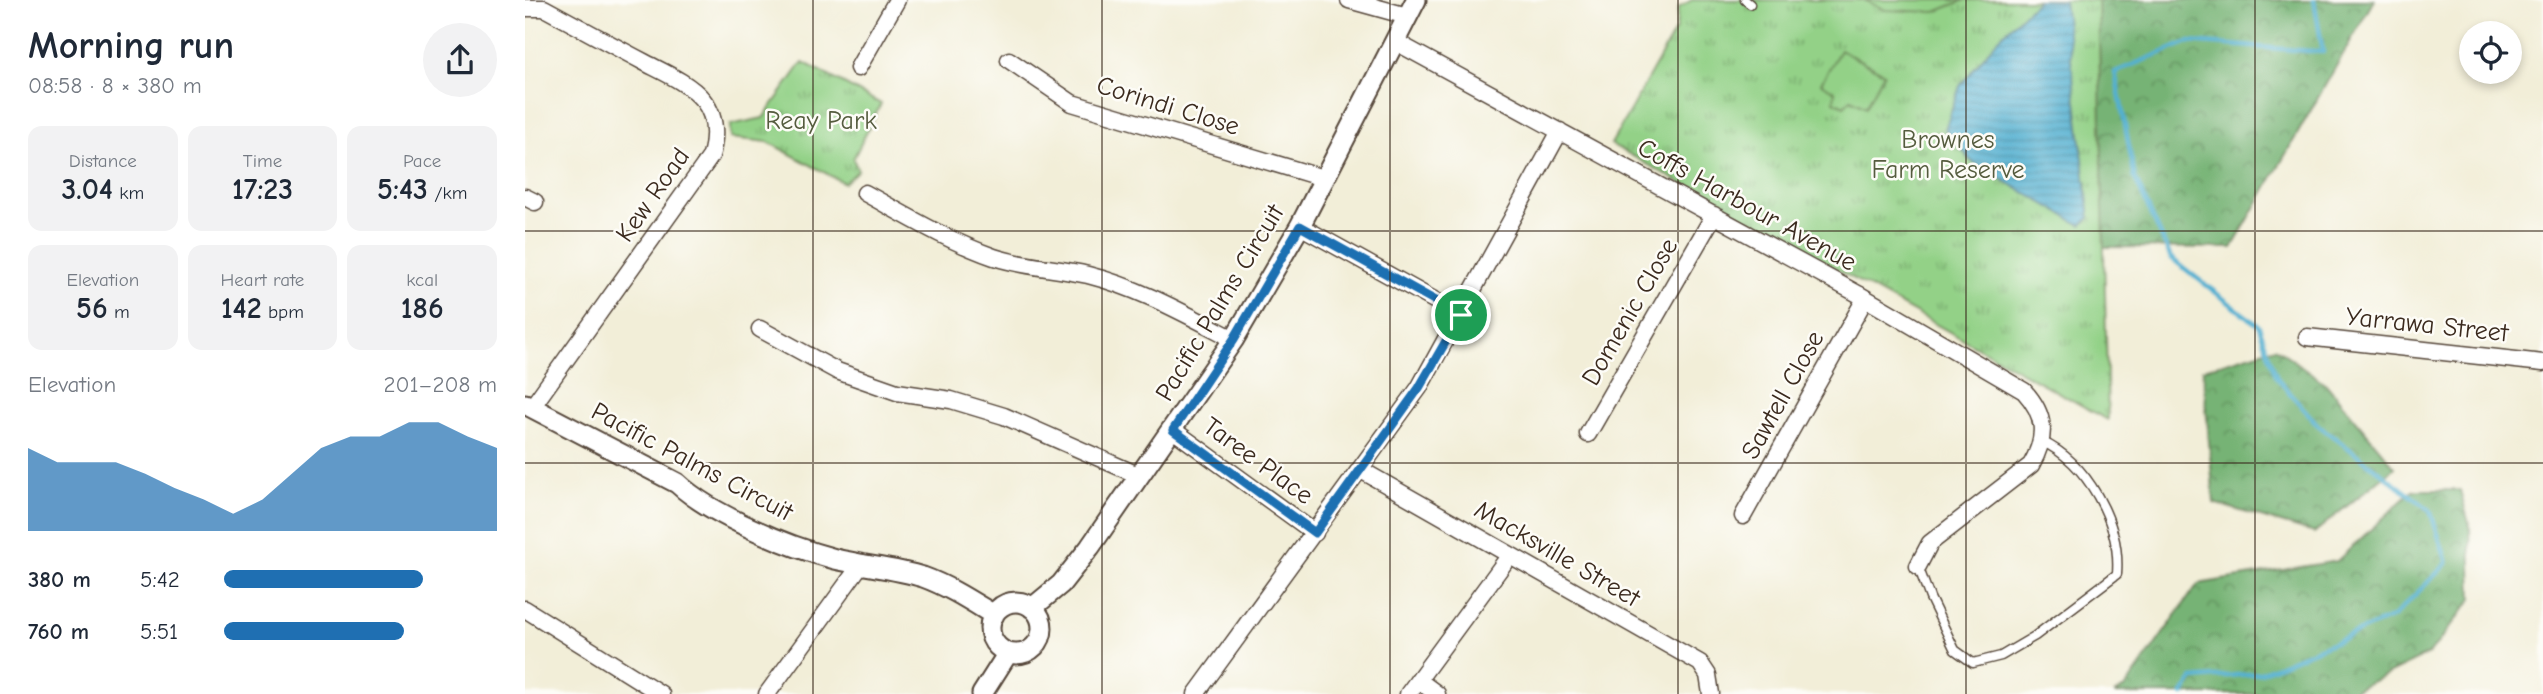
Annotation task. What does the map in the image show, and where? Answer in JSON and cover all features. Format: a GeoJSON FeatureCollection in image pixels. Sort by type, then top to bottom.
{"type":"FeatureCollection","features":[{"type":"Feature","properties":{"kind":"street"},"geometry":{"type":"LineString","coordinates":[[858,68],[897,0]]}},
{"type":"Feature","properties":{"kind":"street"},"geometry":{"type":"LineString","coordinates":[[1349,0],[1411,8]]}},
{"type":"Feature","properties":{"kind":"street","name":"Kew Road"},"geometry":{"type":"LineString","coordinates":[[525,8],[544,8],[694,92],[710,111],[715,141],[711,156],[528,406]]}},
{"type":"Feature","properties":{"kind":"street","name":"Pacific Palms Circuit"},"geometry":{"type":"LineString","coordinates":[[1032,608],[1061,584],[1173,430],[1234,339],[1300,226],[1411,8]]}},
{"type":"Feature","properties":{"kind":"street","name":"Coffs Harbour Avenue"},"geometry":{"type":"LineString","coordinates":[[1394,41],[1714,215],[2024,391],[2036,404],[2041,421],[2041,441]]}},
{"type":"Feature","properties":{"kind":"street","name":"Corindi Close"},"geometry":{"type":"LineString","coordinates":[[1009,60],[1072,103],[1323,178]]}},
{"type":"Feature","properties":{"kind":"street"},"geometry":{"type":"LineString","coordinates":[[1196,694],[1419,388],[1560,131]]}},
{"type":"Feature","properties":{"kind":"street"},"geometry":{"type":"LineString","coordinates":[[865,193],[946,237],[995,257],[1090,276],[1130,288],[1234,339]]}},
{"type":"Feature","properties":{"kind":"street","name":"Domenic Close"},"geometry":{"type":"LineString","coordinates":[[1588,435],[1714,215]]}},
{"type":"Feature","properties":{"kind":"street"},"geometry":{"type":"LineString","coordinates":[[1300,226],[1461,315]]}},
{"type":"Feature","properties":{"kind":"street","name":"Sawtell Close"},"geometry":{"type":"LineString","coordinates":[[1744,516],[1865,299]]}},
{"type":"Feature","properties":{"kind":"street"},"geometry":{"type":"LineString","coordinates":[[760,329],[837,371],[897,392],[951,400],[1004,416],[1140,476]]}},
{"type":"Feature","properties":{"kind":"street","name":"Yarrawa Street"},"geometry":{"type":"LineString","coordinates":[[2307,337],[2543,363]]}},
{"type":"Feature","properties":{"kind":"street","name":"Pacific Palms Circuit"},"geometry":{"type":"LineString","coordinates":[[528,406],[677,483],[691,496],[715,510],[800,548],[835,559],[891,568],[925,578],[994,615]]}},
{"type":"Feature","properties":{"kind":"street","name":"Taree Place"},"geometry":{"type":"LineString","coordinates":[[1173,430],[1315,533]]}},
{"type":"Feature","properties":{"kind":"street"},"geometry":{"type":"LineString","coordinates":[[1918,566],[1930,543],[2031,465],[2041,441]]}},
{"type":"Feature","properties":{"kind":"street","name":"Macksville Street"},"geometry":{"type":"LineString","coordinates":[[1361,470],[1700,663],[1708,675],[1711,694]]}},
{"type":"Feature","properties":{"kind":"street"},"geometry":{"type":"LineString","coordinates":[[1408,694],[1510,555]]}},
{"type":"Feature","properties":{"kind":"street"},"geometry":{"type":"LineString","coordinates":[[767,694],[862,563]]}},
{"type":"Feature","properties":{"kind":"street"},"geometry":{"type":"LineString","coordinates":[[1014,602],[1032,608],[1037,612],[1042,625],[1038,642],[1029,651],[1021,654],[1008,653],[995,644],[992,637],[991,622],[994,615],[1000,608],[1014,602]]}},
{"type":"Feature","properties":{"kind":"street"},"geometry":{"type":"LineString","coordinates":[[525,609],[661,694]]}},
{"type":"Feature","properties":{"kind":"street"},"geometry":{"type":"LineString","coordinates":[[982,694],[1008,653]]}},
{"type":"Feature","properties":{"kind":"street"},"geometry":{"type":"LineString","coordinates":[[1418,680],[1437,694]]}},
{"type":"Feature","properties":{"kind":"lane"},"geometry":{"type":"LineString","coordinates":[[1918,566],[1955,650],[1972,663],[2001,656],[2035,636],[2117,574],[2118,559],[2109,522],[2086,477],[2059,449],[2041,441]]}},
{"type":"Feature","properties":{"kind":"green space","name":"Brownes Farm Reserve"},"geometry":{"type":"Polygon","coordinates":[[[1692,0],[2098,0],[2108,420],[1611,144],[1676,29],[1678,8],[1692,0]]]}},
{"type":"Feature","properties":{"kind":"green space"},"geometry":{"type":"Polygon","coordinates":[[[1864,0],[1965,0],[1935,12],[1885,10],[1864,0]]]}},
{"type":"Feature","properties":{"kind":"green space"},"geometry":{"type":"Polygon","coordinates":[[[2098,0],[2374,0],[2232,248],[2104,247],[2098,0]]]}},
{"type":"Feature","properties":{"kind":"green space"},"geometry":{"type":"Polygon","coordinates":[[[1840,50],[1884,73],[1866,107],[1851,99],[1844,106],[1834,101],[1835,91],[1821,83],[1840,50]]]}},
{"type":"Feature","properties":{"kind":"green space","name":"Reay Park"},"geometry":{"type":"Polygon","coordinates":[[[803,62],[881,104],[853,159],[858,170],[844,183],[768,142],[730,138],[730,125],[763,118],[803,62]]]}},
{"type":"Feature","properties":{"kind":"green space"},"geometry":{"type":"Polygon","coordinates":[[[2275,347],[2326,384],[2395,467],[2314,533],[2214,503],[2203,369],[2275,347]]]}},
{"type":"Feature","properties":{"kind":"green space"},"geometry":{"type":"Polygon","coordinates":[[[2413,490],[2460,490],[2470,527],[2472,599],[2429,654],[2346,694],[2114,694],[2125,688],[2198,584],[2337,561],[2413,490]]]}},
{"type":"Feature","properties":{"kind":"water"},"geometry":{"type":"Polygon","coordinates":[[[2038,0],[2064,1],[2090,218],[2081,225],[1972,162],[1945,129],[1960,86],[1997,40],[2038,0]]]}},
{"type":"Feature","properties":{"kind":"waterway"},"geometry":{"type":"LineString","coordinates":[[2183,694],[2193,679],[2261,673],[2393,617],[2447,563],[2430,510],[2318,425],[2277,378],[2259,326],[2171,258],[2135,178],[2115,72],[2188,42],[2323,52],[2314,0]]}},
{"type":"Feature","properties":{"kind":"route"},"geometry":{"type":"LineString","coordinates":[[1300,226],[1461,315],[1419,388],[1315,533],[1173,430],[1234,339],[1300,226]]}}]}
